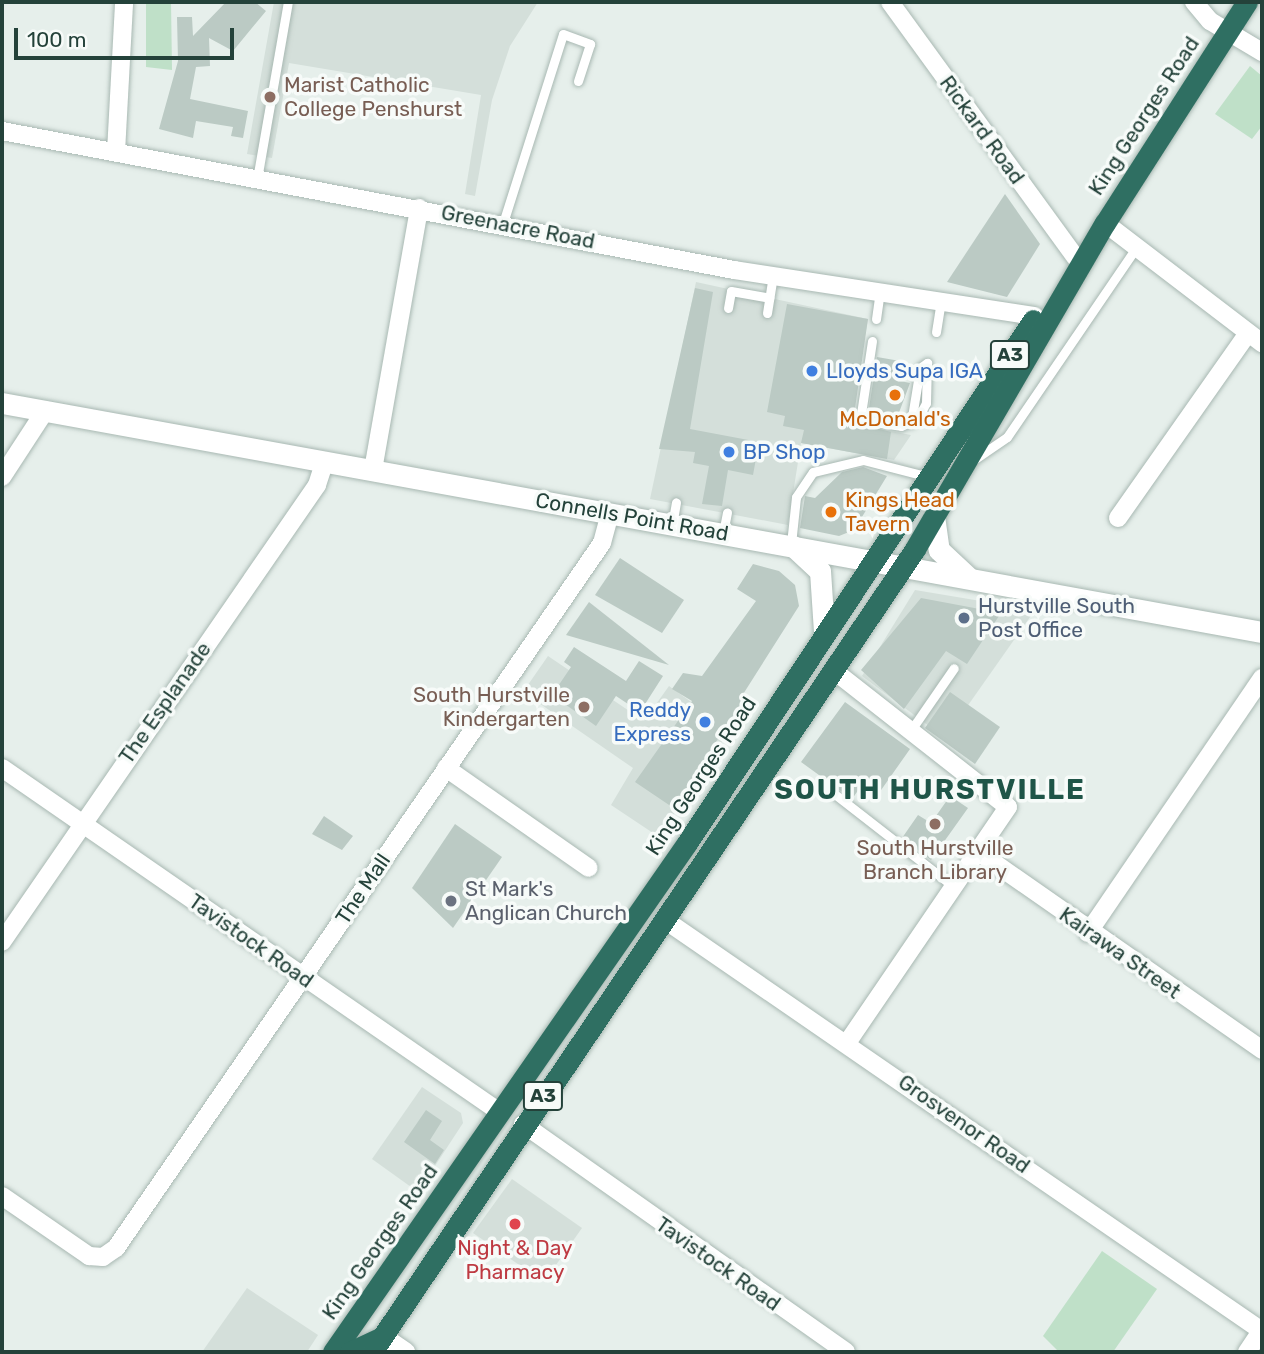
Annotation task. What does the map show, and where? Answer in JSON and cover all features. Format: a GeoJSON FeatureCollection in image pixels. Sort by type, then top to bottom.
{"type":"FeatureCollection","features":[{"type":"Feature","properties":{"kind":"highway","name":"King Georges Road"},"geometry":{"type":"LineString","coordinates":[[377,1345],[523,1124],[665,920],[903,567],[965,466],[1105,223],[1247,2]]}},
{"type":"Feature","properties":{"kind":"highway","name":"King Georges Road"},"geometry":{"type":"LineString","coordinates":[[333,1352],[501,1113],[1075,257],[1105,223]]}},
{"type":"Feature","properties":{"kind":"highway"},"geometry":{"type":"LineString","coordinates":[[350,1352],[377,1345],[377,1326],[385,1280]]}},
{"type":"Feature","properties":{"kind":"street"},"geometry":{"type":"LineString","coordinates":[[116,152],[124,2]]}},
{"type":"Feature","properties":{"kind":"street","name":"Rickard Road"},"geometry":{"type":"LineString","coordinates":[[890,2],[1075,257]]}},
{"type":"Feature","properties":{"kind":"street"},"geometry":{"type":"LineString","coordinates":[[1194,2],[1228,31],[1262,52]]}},
{"type":"Feature","properties":{"kind":"street","name":"Greenacre Road"},"geometry":{"type":"LineString","coordinates":[[2,131],[503,223],[734,270],[1035,316]]}},
{"type":"Feature","properties":{"kind":"street"},"geometry":{"type":"LineString","coordinates":[[373,470],[419,208]]}},
{"type":"Feature","properties":{"kind":"street"},"geometry":{"type":"LineString","coordinates":[[1105,223],[1255,338],[1118,518]]}},
{"type":"Feature","properties":{"kind":"street","name":"Connells Point Road"},"geometry":{"type":"LineString","coordinates":[[2,403],[324,463],[791,544],[974,581],[1262,632]]}},
{"type":"Feature","properties":{"kind":"street"},"geometry":{"type":"LineString","coordinates":[[2,477],[46,411]]}},
{"type":"Feature","properties":{"kind":"street","name":"The Esplanade"},"geometry":{"type":"LineString","coordinates":[[2,942],[317,485],[324,463]]}},
{"type":"Feature","properties":{"kind":"street","name":"The Mall"},"geometry":{"type":"LineString","coordinates":[[2,1196],[89,1256],[103,1257],[116,1248],[602,543],[610,513]]}},
{"type":"Feature","properties":{"kind":"street"},"geometry":{"type":"LineString","coordinates":[[934,516],[939,550],[974,581]]}},
{"type":"Feature","properties":{"kind":"street"},"geometry":{"type":"LineString","coordinates":[[791,544],[820,571],[824,632]]}},
{"type":"Feature","properties":{"kind":"street"},"geometry":{"type":"LineString","coordinates":[[833,670],[1008,807],[980,853],[847,1043]]}},
{"type":"Feature","properties":{"kind":"street"},"geometry":{"type":"LineString","coordinates":[[1088,933],[1262,678]]}},
{"type":"Feature","properties":{"kind":"street","name":"Tavistock Road"},"geometry":{"type":"LineString","coordinates":[[2,768],[501,1113]]}},
{"type":"Feature","properties":{"kind":"street"},"geometry":{"type":"LineString","coordinates":[[446,768],[589,868]]}},
{"type":"Feature","properties":{"kind":"street","name":"Kairawa Street"},"geometry":{"type":"LineString","coordinates":[[980,853],[1088,933],[1262,1050]]}},
{"type":"Feature","properties":{"kind":"street","name":"Grosvenor Road"},"geometry":{"type":"LineString","coordinates":[[665,920],[1262,1331]]}},
{"type":"Feature","properties":{"kind":"street","name":"Tavistock Road"},"geometry":{"type":"LineString","coordinates":[[523,1124],[846,1352]]}},
{"type":"Feature","properties":{"kind":"street"},"geometry":{"type":"LineString","coordinates":[[1247,1352],[1262,1331]]}},
{"type":"Feature","properties":{"kind":"street"},"geometry":{"type":"LineString","coordinates":[[377,1345],[404,1352]]}},
{"type":"Feature","properties":{"kind":"lane"},"geometry":{"type":"LineString","coordinates":[[257,179],[288,2]]}},
{"type":"Feature","properties":{"kind":"lane"},"geometry":{"type":"LineString","coordinates":[[503,223],[563,34],[590,44],[578,81]]}},
{"type":"Feature","properties":{"kind":"lane"},"geometry":{"type":"LineString","coordinates":[[965,466],[1007,438],[1136,248]]}},
{"type":"Feature","properties":{"kind":"lane"},"geometry":{"type":"LineString","coordinates":[[729,308],[734,270]]}},
{"type":"Feature","properties":{"kind":"lane"},"geometry":{"type":"LineString","coordinates":[[766,313],[773,276]]}},
{"type":"Feature","properties":{"kind":"lane"},"geometry":{"type":"LineString","coordinates":[[731,291],[769,298]]}},
{"type":"Feature","properties":{"kind":"lane"},"geometry":{"type":"LineString","coordinates":[[876,319],[880,291]]}},
{"type":"Feature","properties":{"kind":"lane"},"geometry":{"type":"LineString","coordinates":[[936,332],[941,301]]}},
{"type":"Feature","properties":{"kind":"lane"},"geometry":{"type":"LineString","coordinates":[[872,341],[856,417],[911,423]]}},
{"type":"Feature","properties":{"kind":"lane"},"geometry":{"type":"LineString","coordinates":[[927,363],[926,403],[911,423],[920,368],[927,363]]}},
{"type":"Feature","properties":{"kind":"lane"},"geometry":{"type":"LineString","coordinates":[[791,544],[796,497],[822,468],[863,460],[930,477]]}},
{"type":"Feature","properties":{"kind":"lane"},"geometry":{"type":"LineString","coordinates":[[672,525],[676,502]]}},
{"type":"Feature","properties":{"kind":"lane"},"geometry":{"type":"LineString","coordinates":[[723,534],[727,512]]}},
{"type":"Feature","properties":{"kind":"lane"},"geometry":{"type":"LineString","coordinates":[[911,730],[954,668]]}},
{"type":"Feature","properties":{"kind":"lane"},"geometry":{"type":"LineString","coordinates":[[823,785],[955,888]]}},
{"type":"Feature","properties":{"kind":"shaded area","name":"Marist Catholic College Penshurst"},"geometry":{"type":"Polygon","coordinates":[[[274,2],[538,2],[510,46],[492,100],[475,196],[465,194],[481,95],[289,63],[272,158],[247,154],[274,2]]]}},
{"type":"Feature","properties":{"kind":"shaded area"},"geometry":{"type":"Polygon","coordinates":[[[696,282],[868,319],[849,423],[911,435],[894,460],[801,443],[788,525],[650,499],[696,282]]]}},
{"type":"Feature","properties":{"kind":"shaded area"},"geometry":{"type":"Polygon","coordinates":[[[915,590],[1035,610],[945,738],[862,676],[915,590]]]}},
{"type":"Feature","properties":{"kind":"shaded area"},"geometry":{"type":"Polygon","coordinates":[[[548,656],[644,721],[669,686],[730,730],[659,837],[611,805],[633,768],[523,692],[548,656]]]}},
{"type":"Feature","properties":{"kind":"shaded area"},"geometry":{"type":"Polygon","coordinates":[[[422,1087],[461,1113],[463,1123],[418,1192],[372,1159],[422,1087]]]}},
{"type":"Feature","properties":{"kind":"shaded area"},"geometry":{"type":"Polygon","coordinates":[[[512,1179],[582,1228],[544,1282],[473,1233],[512,1179]]]}},
{"type":"Feature","properties":{"kind":"shaded area"},"geometry":{"type":"Polygon","coordinates":[[[247,1288],[318,1335],[307,1352],[202,1352],[247,1288]]]}},
{"type":"Feature","properties":{"kind":"green space"},"geometry":{"type":"Polygon","coordinates":[[[146,2],[171,2],[172,70],[146,67],[146,2]]]}},
{"type":"Feature","properties":{"kind":"green space"},"geometry":{"type":"Polygon","coordinates":[[[1250,66],[1262,76],[1262,126],[1252,139],[1215,114],[1250,66]]]}},
{"type":"Feature","properties":{"kind":"green space"},"geometry":{"type":"Polygon","coordinates":[[[1102,1251],[1157,1289],[1113,1352],[1059,1352],[1043,1336],[1102,1251]]]}},
{"type":"Feature","properties":{"kind":"building"},"geometry":{"type":"Polygon","coordinates":[[[226,2],[255,2],[266,11],[233,51],[209,38],[210,66],[196,67],[190,99],[248,111],[243,138],[231,136],[233,127],[196,121],[193,138],[159,129],[178,61],[177,17],[192,17],[193,36],[226,2]]]}},
{"type":"Feature","properties":{"kind":"building"},"geometry":{"type":"Polygon","coordinates":[[[1005,194],[1040,244],[1007,297],[947,282],[1005,194]]]}},
{"type":"Feature","properties":{"kind":"building"},"geometry":{"type":"Polygon","coordinates":[[[695,288],[713,292],[690,429],[759,442],[753,475],[728,470],[722,506],[702,504],[709,466],[693,463],[695,452],[659,449],[695,288]]]}},
{"type":"Feature","properties":{"kind":"building"},"geometry":{"type":"Polygon","coordinates":[[[787,304],[868,319],[853,422],[891,432],[887,459],[801,443],[804,430],[783,426],[785,416],[767,412],[787,304]]]}},
{"type":"Feature","properties":{"kind":"building","name":"McDonald's"},"geometry":{"type":"Polygon","coordinates":[[[877,357],[900,361],[900,381],[910,383],[897,418],[868,414],[877,357]]]}},
{"type":"Feature","properties":{"kind":"building","name":"Kings Head Tavern"},"geometry":{"type":"Polygon","coordinates":[[[863,467],[887,476],[854,530],[839,536],[800,528],[805,496],[815,498],[842,472],[863,467]]]}},
{"type":"Feature","properties":{"kind":"building"},"geometry":{"type":"Polygon","coordinates":[[[620,558],[684,600],[662,633],[595,595],[620,558]]]}},
{"type":"Feature","properties":{"kind":"building"},"geometry":{"type":"Polygon","coordinates":[[[753,564],[779,571],[795,585],[799,606],[740,699],[747,704],[732,727],[727,724],[675,809],[635,782],[692,701],[672,689],[683,673],[702,676],[756,601],[737,589],[753,564]]]}},
{"type":"Feature","properties":{"kind":"building"},"geometry":{"type":"Polygon","coordinates":[[[921,598],[1001,613],[967,664],[946,651],[904,709],[861,670],[921,598]]]}},
{"type":"Feature","properties":{"kind":"building"},"geometry":{"type":"Polygon","coordinates":[[[589,602],[669,665],[566,635],[589,602]]]}},
{"type":"Feature","properties":{"kind":"building"},"geometry":{"type":"Polygon","coordinates":[[[574,647],[626,681],[639,661],[663,676],[640,712],[616,696],[596,726],[552,695],[571,667],[564,662],[574,647]]]}},
{"type":"Feature","properties":{"kind":"building"},"geometry":{"type":"Polygon","coordinates":[[[950,692],[1000,727],[975,764],[925,728],[950,692]]]}},
{"type":"Feature","properties":{"kind":"building"},"geometry":{"type":"Polygon","coordinates":[[[845,702],[910,749],[879,793],[864,782],[852,799],[801,762],[845,702]]]}},
{"type":"Feature","properties":{"kind":"building"},"geometry":{"type":"Polygon","coordinates":[[[950,796],[968,808],[931,860],[902,838],[918,815],[931,823],[950,796]]]}},
{"type":"Feature","properties":{"kind":"building"},"geometry":{"type":"Polygon","coordinates":[[[324,816],[353,836],[342,850],[312,834],[324,816]]]}},
{"type":"Feature","properties":{"kind":"building"},"geometry":{"type":"Polygon","coordinates":[[[455,824],[502,857],[453,928],[412,888],[455,824]]]}},
{"type":"Feature","properties":{"kind":"building"},"geometry":{"type":"Polygon","coordinates":[[[426,1110],[442,1121],[430,1140],[444,1150],[435,1164],[404,1142],[426,1110]]]}},
{"type":"Feature","properties":{"kind":"place","name":"Marist Catholic College Penshurst"},"geometry":{"type":"Point","coordinates":[270,97]}},
{"type":"Feature","properties":{"kind":"place","name":"Lloyds Supa IGA"},"geometry":{"type":"Point","coordinates":[812,371]}},
{"type":"Feature","properties":{"kind":"place","name":"McDonald's"},"geometry":{"type":"Point","coordinates":[895,395]}},
{"type":"Feature","properties":{"kind":"place","name":"BP Shop"},"geometry":{"type":"Point","coordinates":[729,452]}},
{"type":"Feature","properties":{"kind":"place","name":"Kings Head Tavern"},"geometry":{"type":"Point","coordinates":[831,512]}},
{"type":"Feature","properties":{"kind":"place","name":"Hurstville South Post Office"},"geometry":{"type":"Point","coordinates":[964,618]}},
{"type":"Feature","properties":{"kind":"place","name":"South Hurstville Kindergarten"},"geometry":{"type":"Point","coordinates":[584,707]}},
{"type":"Feature","properties":{"kind":"place","name":"Reddy Express"},"geometry":{"type":"Point","coordinates":[705,722]}},
{"type":"Feature","properties":{"kind":"place","name":"South Hurstville Branch Library"},"geometry":{"type":"Point","coordinates":[935,824]}},
{"type":"Feature","properties":{"kind":"place","name":"St Mark's Anglican Church"},"geometry":{"type":"Point","coordinates":[451,901]}},
{"type":"Feature","properties":{"kind":"place","name":"Night & Day Pharmacy"},"geometry":{"type":"Point","coordinates":[515,1224]}},
{"type":"Feature","properties":{"kind":"district","name":"SOUTH HURSTVILLE"},"geometry":{"type":"Point","coordinates":[930,790]}}]}
